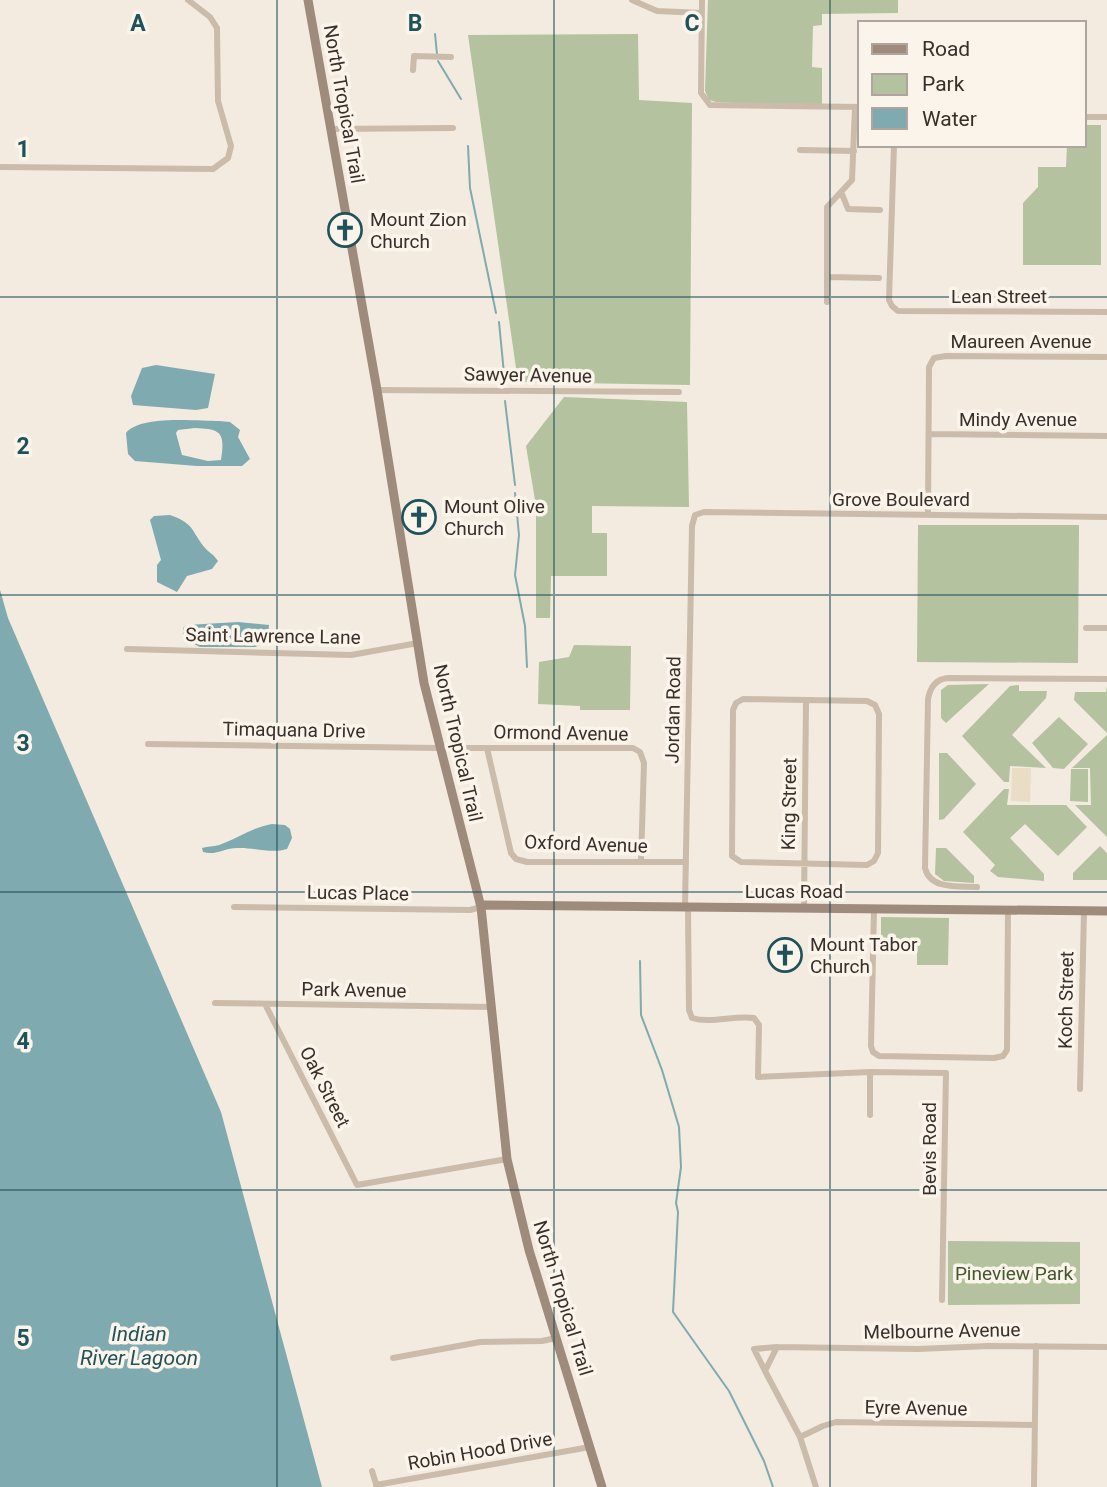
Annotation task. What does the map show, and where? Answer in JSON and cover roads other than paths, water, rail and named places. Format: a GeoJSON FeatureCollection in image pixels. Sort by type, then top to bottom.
{"type":"FeatureCollection","features":[{"type":"Feature","properties":{"kind":"street"},"geometry":{"type":"LineString","coordinates":[[0,167],[213,169],[225,163],[230,145],[218,101],[217,28],[210,17],[188,0]]}},
{"type":"Feature","properties":{"kind":"street","name":"North Tropical Trail"},"geometry":{"type":"LineString","coordinates":[[308,0],[377,390],[424,683],[481,906],[508,1159],[529,1250],[602,1487]]}},
{"type":"Feature","properties":{"kind":"street"},"geometry":{"type":"LineString","coordinates":[[632,0],[657,11],[702,13]]}},
{"type":"Feature","properties":{"kind":"street"},"geometry":{"type":"LineString","coordinates":[[702,0],[701,93],[706,102],[716,106],[858,107],[852,180],[842,194],[827,207],[828,302]]}},
{"type":"Feature","properties":{"kind":"street"},"geometry":{"type":"LineString","coordinates":[[413,70],[414,56],[451,57]]}},
{"type":"Feature","properties":{"kind":"street"},"geometry":{"type":"LineString","coordinates":[[1086,117],[1107,117]]}},
{"type":"Feature","properties":{"kind":"street"},"geometry":{"type":"LineString","coordinates":[[331,128],[453,128]]}},
{"type":"Feature","properties":{"kind":"street","name":"Lean Street"},"geometry":{"type":"LineString","coordinates":[[894,147],[889,300],[898,311],[1107,312]]}},
{"type":"Feature","properties":{"kind":"street"},"geometry":{"type":"LineString","coordinates":[[800,150],[854,151]]}},
{"type":"Feature","properties":{"kind":"street"},"geometry":{"type":"LineString","coordinates":[[842,194],[848,209],[880,209]]}},
{"type":"Feature","properties":{"kind":"street"},"geometry":{"type":"LineString","coordinates":[[828,277],[879,278]]}},
{"type":"Feature","properties":{"kind":"street","name":"Maureen Avenue"},"geometry":{"type":"LineString","coordinates":[[929,434],[929,367],[934,358],[1107,357]]}},
{"type":"Feature","properties":{"kind":"street","name":"Sawyer Avenue"},"geometry":{"type":"LineString","coordinates":[[377,390],[679,393]]}},
{"type":"Feature","properties":{"kind":"street"},"geometry":{"type":"LineString","coordinates":[[928,514],[929,434]]}},
{"type":"Feature","properties":{"kind":"street","name":"Mindy Avenue"},"geometry":{"type":"LineString","coordinates":[[929,434],[1107,436]]}},
{"type":"Feature","properties":{"kind":"street","name":"Grove Boulevard"},"geometry":{"type":"LineString","coordinates":[[695,516],[704,512],[1107,517]]}},
{"type":"Feature","properties":{"kind":"street","name":"Jordan Road"},"geometry":{"type":"LineString","coordinates":[[687,907],[692,523],[695,516]]}},
{"type":"Feature","properties":{"kind":"street"},"geometry":{"type":"LineString","coordinates":[[1086,628],[1107,628]]}},
{"type":"Feature","properties":{"kind":"street","name":"Saint Lawrence Lane"},"geometry":{"type":"LineString","coordinates":[[127,649],[351,655],[418,643]]}},
{"type":"Feature","properties":{"kind":"street"},"geometry":{"type":"LineString","coordinates":[[977,887],[938,883],[931,879],[925,868],[928,699],[933,685],[948,678],[1107,679]]}},
{"type":"Feature","properties":{"kind":"street"},"geometry":{"type":"LineString","coordinates":[[743,699],[806,700],[867,701],[875,705],[879,714],[877,853],[874,861],[867,865],[735,860],[731,849],[733,710],[736,703],[743,699]]}},
{"type":"Feature","properties":{"kind":"street","name":"King Street"},"geometry":{"type":"LineString","coordinates":[[804,908],[806,700]]}},
{"type":"Feature","properties":{"kind":"street","name":"Timaquana Drive"},"geometry":{"type":"LineString","coordinates":[[148,744],[439,748]]}},
{"type":"Feature","properties":{"kind":"street","name":"Ormond Avenue"},"geometry":{"type":"LineString","coordinates":[[439,748],[633,748],[640,752],[644,763],[641,861]]}},
{"type":"Feature","properties":{"kind":"street","name":"Oxford Avenue"},"geometry":{"type":"LineString","coordinates":[[487,748],[511,853],[516,859],[527,862],[686,862]]}},
{"type":"Feature","properties":{"kind":"street","name":"Lucas Road"},"geometry":{"type":"LineString","coordinates":[[481,906],[1107,912]]}},
{"type":"Feature","properties":{"kind":"street","name":"Lucas Place"},"geometry":{"type":"LineString","coordinates":[[234,907],[470,910],[481,906]]}},
{"type":"Feature","properties":{"kind":"street","name":"Bevis Road"},"geometry":{"type":"LineString","coordinates":[[687,907],[689,1010],[692,1018],[754,1018],[759,1025],[758,1077],[870,1072],[946,1073],[942,1300]]}},
{"type":"Feature","properties":{"kind":"street"},"geometry":{"type":"LineString","coordinates":[[874,909],[873,1052],[879,1056],[994,1058],[1003,1056],[1007,1050],[1008,910]]}},
{"type":"Feature","properties":{"kind":"street","name":"Koch Street"},"geometry":{"type":"LineString","coordinates":[[1080,1089],[1084,911]]}},
{"type":"Feature","properties":{"kind":"street","name":"Park Avenue"},"geometry":{"type":"LineString","coordinates":[[215,1003],[492,1007]]}},
{"type":"Feature","properties":{"kind":"street","name":"Oak Street"},"geometry":{"type":"LineString","coordinates":[[265,1004],[357,1185],[508,1159]]}},
{"type":"Feature","properties":{"kind":"street"},"geometry":{"type":"LineString","coordinates":[[870,1072],[870,1115]]}},
{"type":"Feature","properties":{"kind":"street"},"geometry":{"type":"LineString","coordinates":[[393,1358],[480,1342],[542,1341],[556,1338]]}},
{"type":"Feature","properties":{"kind":"street"},"geometry":{"type":"LineString","coordinates":[[1034,1487],[1036,1346]]}},
{"type":"Feature","properties":{"kind":"street"},"geometry":{"type":"LineString","coordinates":[[765,1371],[777,1347]]}},
{"type":"Feature","properties":{"kind":"street"},"geometry":{"type":"LineString","coordinates":[[777,1347],[754,1349],[800,1437],[816,1487]]}},
{"type":"Feature","properties":{"kind":"street","name":"Melbourne Avenue"},"geometry":{"type":"LineString","coordinates":[[777,1347],[1107,1347]]}},
{"type":"Feature","properties":{"kind":"street","name":"Eyre Avenue"},"geometry":{"type":"LineString","coordinates":[[800,1437],[836,1422],[1034,1425]]}},
{"type":"Feature","properties":{"kind":"street","name":"Robin Hood Drive"},"geometry":{"type":"LineString","coordinates":[[372,1471],[377,1486],[590,1447]]}},
{"type":"Feature","properties":{"kind":"water"},"geometry":{"type":"Polygon","coordinates":[[[156,365],[215,374],[208,408],[196,410],[133,405],[131,396],[142,368],[156,365]]]}},
{"type":"Feature","properties":{"kind":"water"},"geometry":{"type":"Polygon","coordinates":[[[156,421],[230,422],[240,430],[238,437],[250,459],[242,466],[197,466],[135,461],[128,454],[126,433],[133,427],[156,421]],[[195,428],[178,430],[176,433],[182,455],[208,461],[221,460],[220,434],[195,428]]]}},
{"type":"Feature","properties":{"kind":"water"},"geometry":{"type":"Polygon","coordinates":[[[170,515],[189,525],[218,561],[212,569],[187,576],[177,592],[157,582],[157,565],[161,560],[150,520],[154,516],[170,515]]]}},
{"type":"Feature","properties":{"kind":"water","name":"Indian River Lagoon"},"geometry":{"type":"Polygon","coordinates":[[[0,590],[8,618],[221,1112],[322,1487],[0,1487],[0,590]]]}},
{"type":"Feature","properties":{"kind":"water"},"geometry":{"type":"Polygon","coordinates":[[[238,622],[269,625],[267,642],[255,647],[200,647],[183,634],[183,628],[187,625],[238,622]]]}},
{"type":"Feature","properties":{"kind":"water"},"geometry":{"type":"Polygon","coordinates":[[[272,824],[285,825],[290,829],[292,838],[287,849],[275,851],[237,848],[203,852],[202,848],[219,845],[272,824]]]}},
{"type":"Feature","properties":{"kind":"waterway"},"geometry":{"type":"LineString","coordinates":[[435,34],[437,54]]}},
{"type":"Feature","properties":{"kind":"waterway"},"geometry":{"type":"LineString","coordinates":[[438,61],[461,99]]}},
{"type":"Feature","properties":{"kind":"waterway"},"geometry":{"type":"LineString","coordinates":[[468,146],[470,188],[496,313]]}},
{"type":"Feature","properties":{"kind":"waterway"},"geometry":{"type":"LineString","coordinates":[[499,322],[505,384]]}},
{"type":"Feature","properties":{"kind":"waterway"},"geometry":{"type":"LineString","coordinates":[[505,401],[515,485]]}},
{"type":"Feature","properties":{"kind":"waterway"},"geometry":{"type":"LineString","coordinates":[[515,493],[519,535],[515,575],[525,626],[527,667]]}},
{"type":"Feature","properties":{"kind":"waterway"},"geometry":{"type":"LineString","coordinates":[[640,961],[641,1015],[662,1070],[679,1127],[681,1167],[676,1203],[678,1212],[673,1312],[729,1391],[764,1461],[773,1487]]}},
{"type":"Feature","properties":{"kind":"place","name":"Mount Zion Church"},"geometry":{"type":"Point","coordinates":[345,230]}},
{"type":"Feature","properties":{"kind":"place","name":"Mount Olive Church"},"geometry":{"type":"Point","coordinates":[419,517]}},
{"type":"Feature","properties":{"kind":"place","name":"Mount Tabor Church"},"geometry":{"type":"Point","coordinates":[785,955]}},
{"type":"Feature","properties":{"kind":"park label","name":"Pineview Park"},"geometry":{"type":"Point","coordinates":[1014,1273]}}]}
